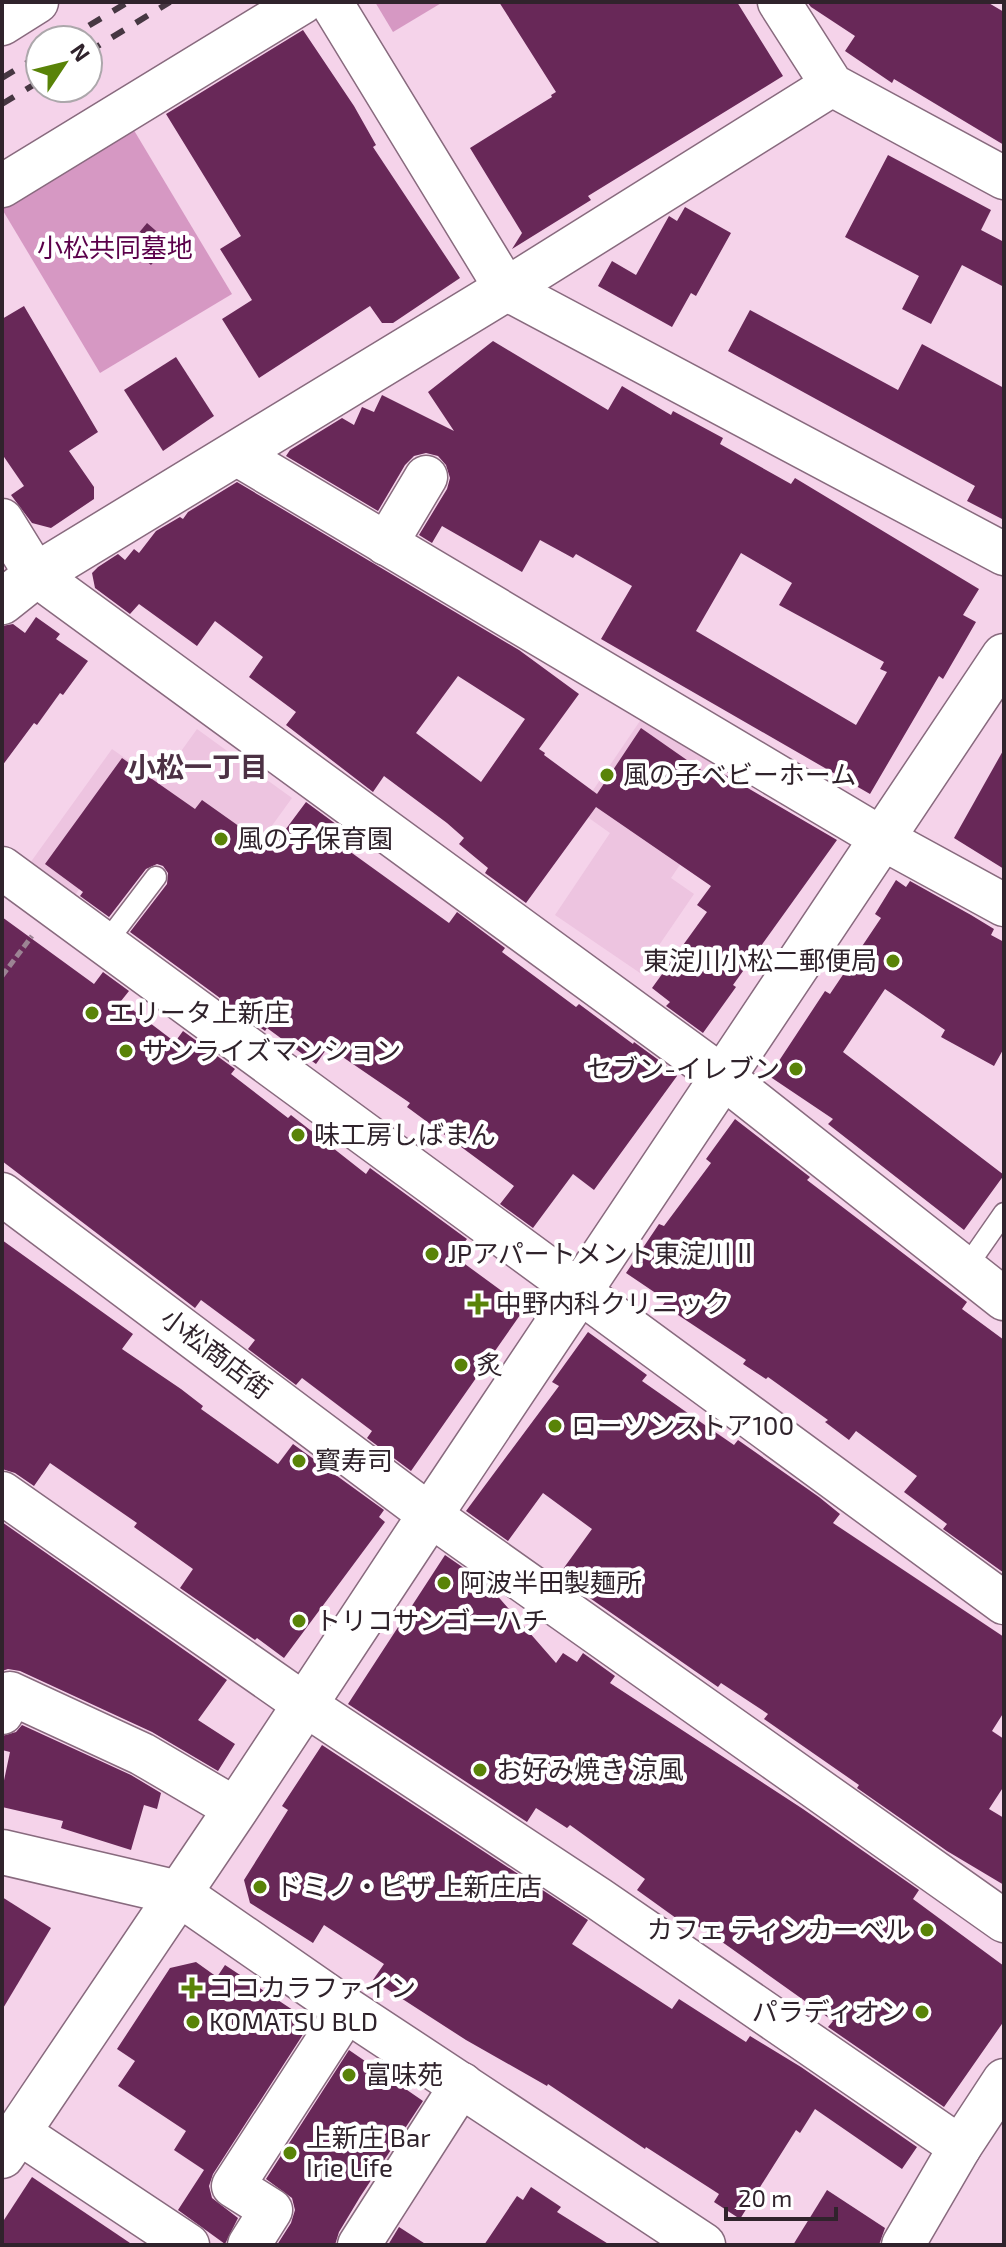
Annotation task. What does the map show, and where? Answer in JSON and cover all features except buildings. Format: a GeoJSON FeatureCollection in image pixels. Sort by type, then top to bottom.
{"type":"FeatureCollection","features":[{"type":"Feature","properties":{"kind":"street"},"geometry":{"type":"LineString","coordinates":[[2,24],[37,2]]}},
{"type":"Feature","properties":{"kind":"street"},"geometry":{"type":"LineString","coordinates":[[2,186],[303,2]]}},
{"type":"Feature","properties":{"kind":"street"},"geometry":{"type":"LineString","coordinates":[[331,2],[506,289],[1004,554]]}},
{"type":"Feature","properties":{"kind":"street"},"geometry":{"type":"LineString","coordinates":[[779,2],[832,85],[1004,178]]}},
{"type":"Feature","properties":{"kind":"street"},"geometry":{"type":"LineString","coordinates":[[2,602],[36,575],[506,289],[832,85]]}},
{"type":"Feature","properties":{"kind":"street"},"geometry":{"type":"LineString","coordinates":[[236,454],[883,839],[1004,905]]}},
{"type":"Feature","properties":{"kind":"street"},"geometry":{"type":"LineString","coordinates":[[386,544],[426,477]]}},
{"type":"Feature","properties":{"kind":"street"},"geometry":{"type":"LineString","coordinates":[[2,520],[36,575],[724,1078],[1004,1299]]}},
{"type":"Feature","properties":{"kind":"street"},"geometry":{"type":"LineString","coordinates":[[188,2245],[144,2233],[10,2144],[1004,656]]}},
{"type":"Feature","properties":{"kind":"street"},"geometry":{"type":"LineString","coordinates":[[2,868],[1004,1603]]}},
{"type":"Feature","properties":{"kind":"street","name":"小松商店街"},"geometry":{"type":"LineString","coordinates":[[2,1194],[430,1515],[1004,1921]]}},
{"type":"Feature","properties":{"kind":"street"},"geometry":{"type":"LineString","coordinates":[[2,1493],[304,1704],[599,1899],[960,2147]]}},
{"type":"Feature","properties":{"kind":"street"},"geometry":{"type":"LineString","coordinates":[[2,1713],[10,1693],[142,1754],[236,1809]]}},
{"type":"Feature","properties":{"kind":"street"},"geometry":{"type":"LineString","coordinates":[[2,1852],[178,1893],[347,2010],[703,2245]]}},
{"type":"Feature","properties":{"kind":"street"},"geometry":{"type":"LineString","coordinates":[[249,2245],[271,2210],[233,2186],[347,2010]]}},
{"type":"Feature","properties":{"kind":"street"},"geometry":{"type":"LineString","coordinates":[[903,2245],[960,2147],[1004,2080]]}},
{"type":"Feature","properties":{"kind":"street"},"geometry":{"type":"LineString","coordinates":[[359,2245],[462,2084]]}},
{"type":"Feature","properties":{"kind":"lane"},"geometry":{"type":"LineString","coordinates":[[105,944],[156,877]]}},
{"type":"Feature","properties":{"kind":"lane"},"geometry":{"type":"LineString","coordinates":[[965,1269],[1004,1213]]}},
{"type":"Feature","properties":{"kind":"path"},"geometry":{"type":"LineString","coordinates":[[2,976],[54,906]]}},
{"type":"Feature","properties":{"kind":"shaded area"},"geometry":{"type":"Polygon","coordinates":[[[644,715],[718,766],[683,818],[702,832],[671,878],[694,894],[640,973],[555,915],[610,833],[579,811],[644,715]]]}},
{"type":"Feature","properties":{"kind":"shaded area","name":"風の子保育園"},"geometry":{"type":"Polygon","coordinates":[[[197,729],[292,798],[234,878],[138,808],[70,902],[25,870],[112,749],[159,782],[197,729]]]}},
{"type":"Feature","properties":{"kind":"green space"},"geometry":{"type":"Polygon","coordinates":[[[375,2],[443,2],[393,32],[375,2]]]}},
{"type":"Feature","properties":{"kind":"green space","name":"小松共同墓地"},"geometry":{"type":"Polygon","coordinates":[[[132,127],[232,294],[100,373],[2,209],[2,204],[132,127]]]}},
{"type":"Feature","properties":{"kind":"railway"},"geometry":{"type":"LineString","coordinates":[[92,24],[128,2]]}},
{"type":"Feature","properties":{"kind":"railway"},"geometry":{"type":"LineString","coordinates":[[104,42],[170,2]]}},
{"type":"Feature","properties":{"kind":"railway"},"geometry":{"type":"LineString","coordinates":[[2,78],[24,65]]}},
{"type":"Feature","properties":{"kind":"railway"},"geometry":{"type":"LineString","coordinates":[[2,104],[24,91]]}},
{"type":"Feature","properties":{"kind":"place","name":"風の子ベビーホーム"},"geometry":{"type":"Point","coordinates":[607,775]}},
{"type":"Feature","properties":{"kind":"place","name":"風の子保育園"},"geometry":{"type":"Point","coordinates":[221,839]}},
{"type":"Feature","properties":{"kind":"place","name":"東淀川小松二郵便局"},"geometry":{"type":"Point","coordinates":[893,961]}},
{"type":"Feature","properties":{"kind":"place","name":"エリータ上新庄"},"geometry":{"type":"Point","coordinates":[92,1013]}},
{"type":"Feature","properties":{"kind":"place","name":"サンライズマンション"},"geometry":{"type":"Point","coordinates":[126,1051]}},
{"type":"Feature","properties":{"kind":"place","name":"セブン-イレブン"},"geometry":{"type":"Point","coordinates":[796,1069]}},
{"type":"Feature","properties":{"kind":"place","name":"味工房しばまん"},"geometry":{"type":"Point","coordinates":[298,1135]}},
{"type":"Feature","properties":{"kind":"place","name":"JPアパートメント東淀川Ⅱ"},"geometry":{"type":"Point","coordinates":[432,1254]}},
{"type":"Feature","properties":{"kind":"place","name":"中野内科クリニック"},"geometry":{"type":"Point","coordinates":[478,1304]}},
{"type":"Feature","properties":{"kind":"place","name":"炙"},"geometry":{"type":"Point","coordinates":[461,1365]}},
{"type":"Feature","properties":{"kind":"place","name":"ローソンストア100"},"geometry":{"type":"Point","coordinates":[555,1426]}},
{"type":"Feature","properties":{"kind":"place","name":"寳寿司"},"geometry":{"type":"Point","coordinates":[299,1461]}},
{"type":"Feature","properties":{"kind":"place","name":"阿波半田製麺所"},"geometry":{"type":"Point","coordinates":[444,1583]}},
{"type":"Feature","properties":{"kind":"place","name":"トリコサンゴーハチ"},"geometry":{"type":"Point","coordinates":[299,1621]}},
{"type":"Feature","properties":{"kind":"place","name":"お好み焼き 涼風"},"geometry":{"type":"Point","coordinates":[480,1770]}},
{"type":"Feature","properties":{"kind":"place","name":"ドミノ・ピザ 上新庄店"},"geometry":{"type":"Point","coordinates":[260,1887]}},
{"type":"Feature","properties":{"kind":"place","name":"カフェ ティンカーベル"},"geometry":{"type":"Point","coordinates":[927,1930]}},
{"type":"Feature","properties":{"kind":"place","name":"ココカラファイン"},"geometry":{"type":"Point","coordinates":[192,1988]}},
{"type":"Feature","properties":{"kind":"place","name":"パラディオン"},"geometry":{"type":"Point","coordinates":[922,2012]}},
{"type":"Feature","properties":{"kind":"place","name":"KOMATSU BLD"},"geometry":{"type":"Point","coordinates":[193,2022]}},
{"type":"Feature","properties":{"kind":"place","name":"富味苑"},"geometry":{"type":"Point","coordinates":[349,2075]}},
{"type":"Feature","properties":{"kind":"place","name":"上新庄 Bar Irie Life"},"geometry":{"type":"Point","coordinates":[290,2153]}},
{"type":"Feature","properties":{"kind":"district","name":"小松一丁目"},"geometry":{"type":"Point","coordinates":[198,767]}}]}
